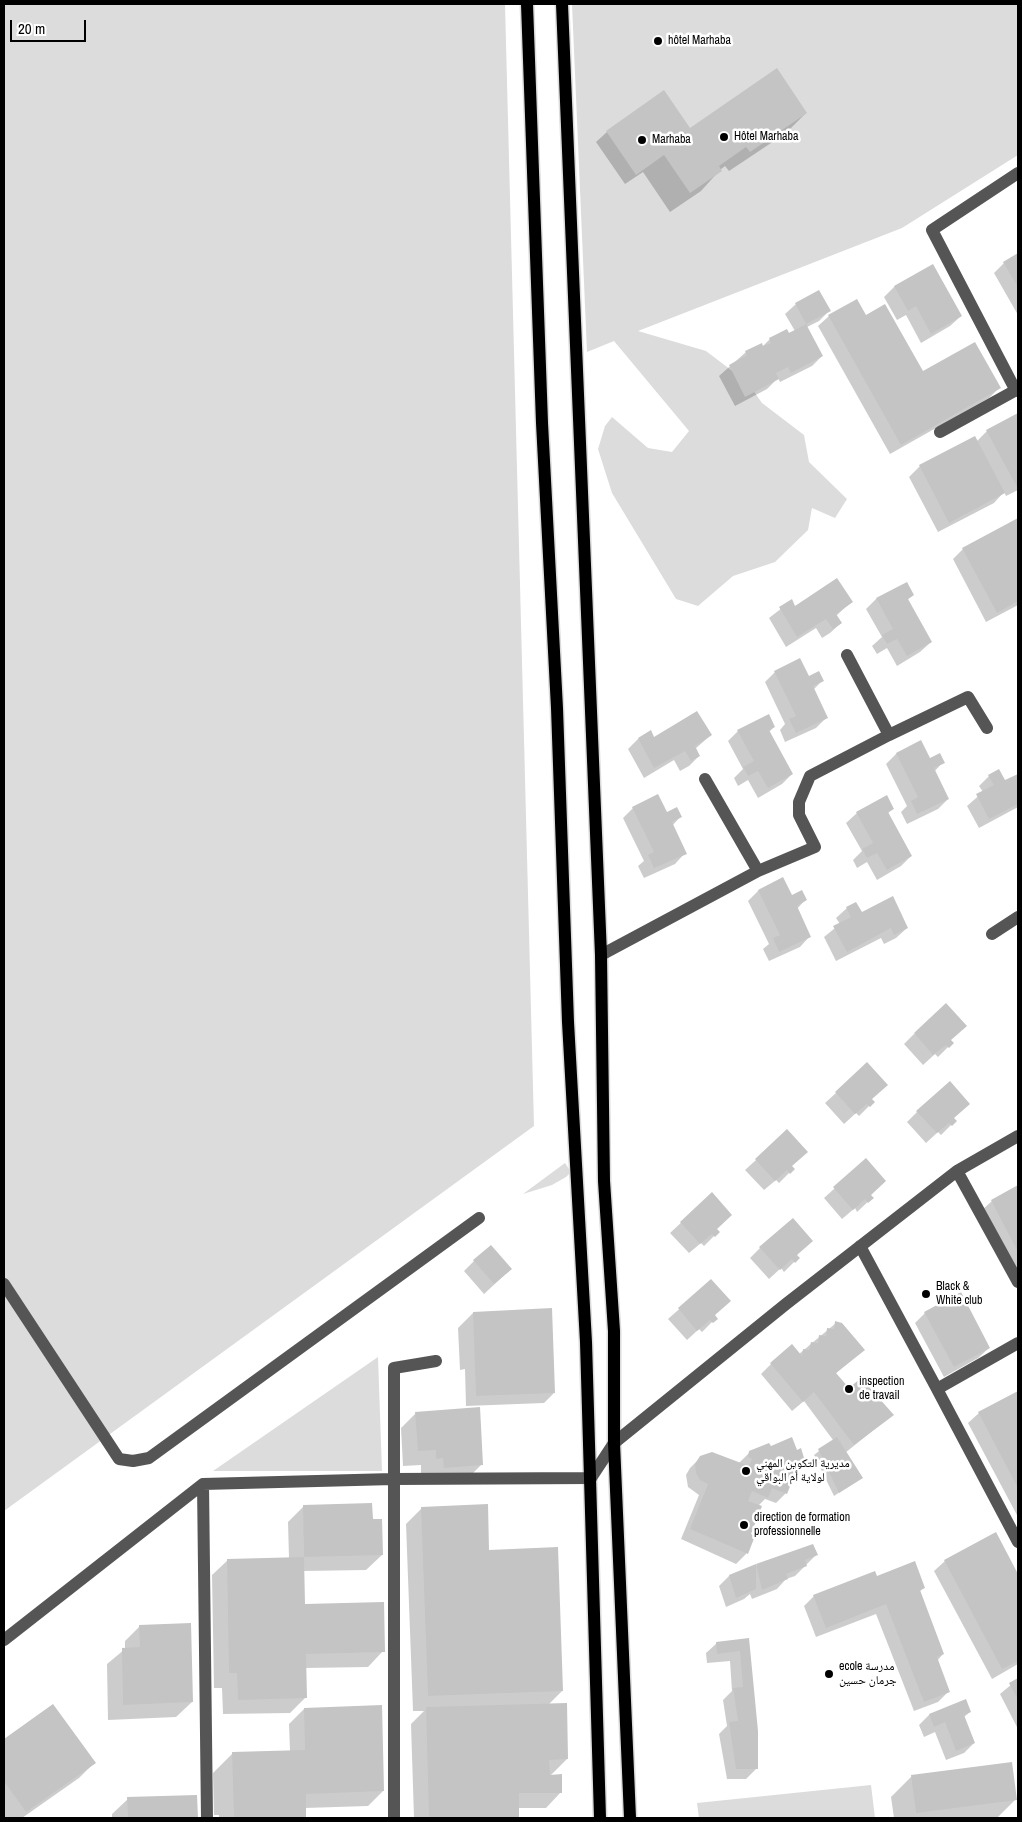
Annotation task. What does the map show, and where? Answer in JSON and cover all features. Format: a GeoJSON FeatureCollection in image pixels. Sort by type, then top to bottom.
{"type":"FeatureCollection","features":[{"type":"Feature","properties":{"kind":"main road"},"geometry":{"type":"LineString","coordinates":[[527,4],[542,423],[557,698],[568,1022],[586,1342],[600,1818]]}},
{"type":"Feature","properties":{"kind":"main road"},"geometry":{"type":"LineString","coordinates":[[562,4],[601,954],[604,1182],[614,1331],[614,1443],[630,1818]]}},
{"type":"Feature","properties":{"kind":"street"},"geometry":{"type":"LineString","coordinates":[[940,432],[1017,390],[932,230],[1018,173]]}},
{"type":"Feature","properties":{"kind":"street"},"geometry":{"type":"LineString","coordinates":[[847,655],[889,735]]}},
{"type":"Feature","properties":{"kind":"street"},"geometry":{"type":"LineString","coordinates":[[601,954],[758,871],[815,847],[799,815],[799,802],[810,776],[968,697],[987,728]]}},
{"type":"Feature","properties":{"kind":"street"},"geometry":{"type":"LineString","coordinates":[[705,779],[758,871]]}},
{"type":"Feature","properties":{"kind":"street"},"geometry":{"type":"LineString","coordinates":[[992,934],[1018,917]]}},
{"type":"Feature","properties":{"kind":"street"},"geometry":{"type":"LineString","coordinates":[[4,1640],[203,1484],[393,1479],[591,1478],[614,1443],[860,1246],[957,1171],[1018,1136]]}},
{"type":"Feature","properties":{"kind":"street"},"geometry":{"type":"LineString","coordinates":[[957,1171],[1018,1282]]}},
{"type":"Feature","properties":{"kind":"street"},"geometry":{"type":"LineString","coordinates":[[4,1284],[119,1460],[133,1461],[150,1458],[479,1218]]}},
{"type":"Feature","properties":{"kind":"street"},"geometry":{"type":"LineString","coordinates":[[860,1246],[1018,1542]]}},
{"type":"Feature","properties":{"kind":"street"},"geometry":{"type":"LineString","coordinates":[[937,1389],[1018,1343]]}},
{"type":"Feature","properties":{"kind":"street"},"geometry":{"type":"LineString","coordinates":[[394,1818],[394,1368],[436,1361]]}},
{"type":"Feature","properties":{"kind":"street"},"geometry":{"type":"LineString","coordinates":[[203,1484],[207,1818]]}},
{"type":"Feature","properties":{"kind":"shaded area"},"geometry":{"type":"Polygon","coordinates":[[[4,4],[505,4],[534,1126],[4,1511],[4,4]]]}},
{"type":"Feature","properties":{"kind":"shaded area"},"geometry":{"type":"Polygon","coordinates":[[[572,4],[1018,4],[1018,155],[902,228],[638,331],[706,351],[748,383],[762,403],[804,435],[809,462],[847,499],[835,518],[812,508],[808,530],[775,562],[733,576],[698,606],[676,599],[612,493],[598,449],[605,426],[612,417],[648,448],[672,452],[689,431],[614,341],[587,352],[572,4]]]}},
{"type":"Feature","properties":{"kind":"shaded area"},"geometry":{"type":"Polygon","coordinates":[[[565,1163],[571,1172],[566,1177],[552,1185],[523,1194],[565,1163]]]}},
{"type":"Feature","properties":{"kind":"shaded area"},"geometry":{"type":"Polygon","coordinates":[[[378,1357],[382,1471],[213,1471],[378,1357]]]}},
{"type":"Feature","properties":{"kind":"shaded area"},"geometry":{"type":"Polygon","coordinates":[[[871,1785],[875,1818],[699,1818],[697,1803],[871,1785]]]}},
{"type":"Feature","properties":{"kind":"building","name":"Hôtel Marhaba"},"geometry":{"type":"Polygon","coordinates":[[[777,68],[807,113],[750,152],[746,147],[719,166],[722,171],[690,193],[664,155],[636,175],[606,131],[664,90],[690,128],[777,68]]]}},
{"type":"Feature","properties":{"kind":"building"},"geometry":{"type":"Polygon","coordinates":[[[1018,253],[1018,287],[1003,262],[1018,253]]]}},
{"type":"Feature","properties":{"kind":"building"},"geometry":{"type":"Polygon","coordinates":[[[933,264],[962,316],[931,334],[916,306],[908,311],[894,286],[933,264]]]}},
{"type":"Feature","properties":{"kind":"building"},"geometry":{"type":"Polygon","coordinates":[[[819,290],[831,311],[806,324],[795,303],[819,290]]]}},
{"type":"Feature","properties":{"kind":"building"},"geometry":{"type":"Polygon","coordinates":[[[857,299],[866,315],[885,304],[923,371],[975,342],[1001,388],[901,445],[828,315],[857,299]]]}},
{"type":"Feature","properties":{"kind":"building"},"geometry":{"type":"Polygon","coordinates":[[[806,324],[823,356],[791,373],[788,367],[776,373],[779,379],[745,397],[729,365],[747,355],[745,351],[762,343],[763,346],[771,343],[769,338],[787,329],[789,333],[806,324]]]}},
{"type":"Feature","properties":{"kind":"building"},"geometry":{"type":"Polygon","coordinates":[[[1018,413],[1018,486],[1017,487],[986,430],[1018,413]]]}},
{"type":"Feature","properties":{"kind":"building"},"geometry":{"type":"Polygon","coordinates":[[[975,436],[1005,493],[949,523],[919,465],[975,436]]]}},
{"type":"Feature","properties":{"kind":"building"},"geometry":{"type":"Polygon","coordinates":[[[1018,518],[1018,601],[997,613],[962,548],[1018,518]]]}},
{"type":"Feature","properties":{"kind":"building"},"geometry":{"type":"Polygon","coordinates":[[[837,578],[853,602],[836,614],[842,623],[833,629],[826,619],[797,637],[779,607],[792,599],[795,606],[837,578]]]}},
{"type":"Feature","properties":{"kind":"building"},"geometry":{"type":"Polygon","coordinates":[[[907,582],[914,595],[908,599],[932,642],[907,656],[897,639],[887,644],[882,635],[893,629],[876,598],[907,582]]]}},
{"type":"Feature","properties":{"kind":"building"},"geometry":{"type":"Polygon","coordinates":[[[800,658],[809,676],[819,671],[824,681],[813,686],[828,718],[796,733],[789,719],[796,716],[774,671],[800,658]]]}},
{"type":"Feature","properties":{"kind":"building"},"geometry":{"type":"Polygon","coordinates":[[[697,711],[712,735],[695,746],[700,756],[691,761],[685,751],[654,768],[638,738],[651,730],[654,737],[697,711]]]}},
{"type":"Feature","properties":{"kind":"building"},"geometry":{"type":"Polygon","coordinates":[[[769,714],[775,727],[769,730],[793,774],[768,788],[758,771],[748,776],[743,767],[754,761],[737,730],[769,714]]]}},
{"type":"Feature","properties":{"kind":"building"},"geometry":{"type":"Polygon","coordinates":[[[921,740],[930,758],[940,753],[945,763],[934,768],[949,799],[917,814],[911,801],[918,797],[896,753],[921,740]]]}},
{"type":"Feature","properties":{"kind":"building"},"geometry":{"type":"Polygon","coordinates":[[[999,769],[1005,780],[1018,774],[1018,804],[989,819],[976,794],[994,785],[988,775],[999,769]]]}},
{"type":"Feature","properties":{"kind":"building"},"geometry":{"type":"Polygon","coordinates":[[[658,794],[667,812],[677,807],[682,817],[672,822],[687,854],[654,868],[648,855],[654,852],[632,807],[658,794]]]}},
{"type":"Feature","properties":{"kind":"building"},"geometry":{"type":"Polygon","coordinates":[[[887,795],[894,809],[888,812],[912,856],[887,870],[877,853],[867,858],[862,849],[873,843],[856,812],[887,795]]]}},
{"type":"Feature","properties":{"kind":"building"},"geometry":{"type":"Polygon","coordinates":[[[783,877],[792,895],[802,890],[807,900],[797,906],[811,937],[779,952],[773,938],[780,935],[758,890],[783,877]]]}},
{"type":"Feature","properties":{"kind":"building"},"geometry":{"type":"Polygon","coordinates":[[[893,896],[908,928],[894,935],[891,928],[847,952],[833,926],[851,917],[846,907],[856,902],[862,912],[893,896]]]}},
{"type":"Feature","properties":{"kind":"building"},"geometry":{"type":"Polygon","coordinates":[[[946,1003],[967,1026],[951,1040],[954,1043],[949,1048],[946,1045],[933,1055],[914,1033],[946,1003]]]}},
{"type":"Feature","properties":{"kind":"building"},"geometry":{"type":"Polygon","coordinates":[[[867,1062],[888,1085],[872,1099],[875,1102],[870,1107],[867,1104],[855,1114],[835,1092],[867,1062]]]}},
{"type":"Feature","properties":{"kind":"building"},"geometry":{"type":"Polygon","coordinates":[[[950,1081],[970,1104],[954,1118],[957,1121],[952,1126],[949,1123],[937,1133],[916,1111],[950,1081]]]}},
{"type":"Feature","properties":{"kind":"building"},"geometry":{"type":"Polygon","coordinates":[[[787,1129],[808,1152],[792,1166],[795,1169],[790,1174],[787,1170],[775,1181],[755,1159],[787,1129]]]}},
{"type":"Feature","properties":{"kind":"building"},"geometry":{"type":"Polygon","coordinates":[[[866,1158],[886,1181],[871,1195],[874,1198],[868,1203],[865,1199],[853,1210],[833,1187],[866,1158]]]}},
{"type":"Feature","properties":{"kind":"building"},"geometry":{"type":"Polygon","coordinates":[[[1018,1185],[1018,1252],[991,1200],[1018,1185]]]}},
{"type":"Feature","properties":{"kind":"building"},"geometry":{"type":"Polygon","coordinates":[[[712,1192],[732,1215],[717,1229],[720,1232],[715,1237],[712,1234],[700,1244],[680,1222],[712,1192]]]}},
{"type":"Feature","properties":{"kind":"building"},"geometry":{"type":"Polygon","coordinates":[[[793,1218],[813,1241],[797,1255],[800,1258],[795,1263],[792,1259],[780,1270],[759,1247],[793,1218]]]}},
{"type":"Feature","properties":{"kind":"building"},"geometry":{"type":"Polygon","coordinates":[[[491,1245],[512,1269],[494,1284],[473,1260],[491,1245]]]}},
{"type":"Feature","properties":{"kind":"building"},"geometry":{"type":"Polygon","coordinates":[[[711,1279],[731,1301],[715,1315],[718,1319],[713,1323],[710,1320],[697,1331],[678,1308],[711,1279]]]}},
{"type":"Feature","properties":{"kind":"building"},"geometry":{"type":"Polygon","coordinates":[[[961,1292],[990,1348],[954,1367],[924,1312],[961,1292]]]}},
{"type":"Feature","properties":{"kind":"building"},"geometry":{"type":"Polygon","coordinates":[[[552,1308],[555,1393],[476,1396],[473,1312],[552,1308]]]}},
{"type":"Feature","properties":{"kind":"building"},"geometry":{"type":"Polygon","coordinates":[[[835,1321],[842,1323],[865,1350],[836,1373],[849,1388],[861,1378],[894,1415],[854,1445],[814,1392],[803,1402],[770,1363],[792,1344],[802,1356],[803,1349],[809,1350],[811,1342],[818,1343],[819,1335],[826,1336],[827,1328],[834,1329],[835,1321]]]}},
{"type":"Feature","properties":{"kind":"building"},"geometry":{"type":"Polygon","coordinates":[[[1018,1391],[1018,1488],[978,1412],[1018,1391]]]}},
{"type":"Feature","properties":{"kind":"building"},"geometry":{"type":"Polygon","coordinates":[[[480,1407],[483,1465],[444,1468],[443,1458],[436,1459],[436,1450],[418,1451],[415,1412],[480,1407]]]}},
{"type":"Feature","properties":{"kind":"building"},"geometry":{"type":"Polygon","coordinates":[[[792,1437],[797,1450],[801,1448],[804,1458],[803,1465],[799,1464],[787,1494],[772,1488],[768,1498],[752,1491],[748,1501],[762,1506],[751,1534],[755,1536],[748,1554],[690,1529],[708,1484],[700,1480],[696,1473],[695,1464],[700,1456],[712,1452],[749,1466],[752,1459],[748,1457],[749,1451],[769,1443],[771,1446],[792,1437]]]}},
{"type":"Feature","properties":{"kind":"building"},"geometry":{"type":"Polygon","coordinates":[[[837,1437],[863,1478],[839,1493],[818,1449],[837,1437]]]}},
{"type":"Feature","properties":{"kind":"building"},"geometry":{"type":"Polygon","coordinates":[[[372,1503],[373,1519],[382,1519],[383,1555],[304,1557],[303,1505],[372,1503]]]}},
{"type":"Feature","properties":{"kind":"building"},"geometry":{"type":"Polygon","coordinates":[[[488,1504],[489,1550],[558,1547],[563,1691],[428,1696],[421,1507],[488,1504]]]}},
{"type":"Feature","properties":{"kind":"building"},"geometry":{"type":"Polygon","coordinates":[[[996,1532],[1018,1574],[1018,1661],[1002,1669],[944,1560],[996,1532]]]}},
{"type":"Feature","properties":{"kind":"building"},"geometry":{"type":"Polygon","coordinates":[[[813,1544],[818,1555],[805,1560],[807,1566],[786,1574],[788,1579],[762,1590],[756,1564],[813,1544]]]}},
{"type":"Feature","properties":{"kind":"building"},"geometry":{"type":"Polygon","coordinates":[[[304,1557],[305,1604],[384,1602],[385,1652],[306,1654],[307,1698],[238,1700],[237,1673],[229,1673],[227,1559],[304,1557]]]}},
{"type":"Feature","properties":{"kind":"building"},"geometry":{"type":"Polygon","coordinates":[[[915,1561],[925,1588],[920,1590],[944,1654],[937,1657],[950,1692],[924,1702],[886,1604],[826,1628],[813,1595],[875,1571],[877,1576],[915,1561]]]}},
{"type":"Feature","properties":{"kind":"building"},"geometry":{"type":"Polygon","coordinates":[[[756,1564],[756,1589],[736,1598],[729,1575],[756,1564]]]}},
{"type":"Feature","properties":{"kind":"building"},"geometry":{"type":"Polygon","coordinates":[[[191,1623],[193,1702],[123,1705],[122,1648],[140,1647],[139,1625],[191,1623]]]}},
{"type":"Feature","properties":{"kind":"building"},"geometry":{"type":"Polygon","coordinates":[[[749,1638],[758,1731],[758,1769],[736,1769],[729,1722],[738,1721],[733,1688],[743,1687],[740,1651],[717,1654],[716,1642],[749,1638]]]}},
{"type":"Feature","properties":{"kind":"building"},"geometry":{"type":"Polygon","coordinates":[[[1018,1678],[1018,1700],[1009,1683],[1018,1678]]]}},
{"type":"Feature","properties":{"kind":"building"},"geometry":{"type":"Polygon","coordinates":[[[966,1699],[971,1712],[964,1715],[975,1743],[956,1751],[945,1722],[934,1727],[929,1714],[966,1699]]]}},
{"type":"Feature","properties":{"kind":"building"},"geometry":{"type":"Polygon","coordinates":[[[567,1703],[568,1759],[549,1760],[550,1775],[562,1774],[562,1793],[519,1793],[519,1818],[429,1818],[426,1707],[567,1703]]]}},
{"type":"Feature","properties":{"kind":"building"},"geometry":{"type":"Polygon","coordinates":[[[53,1704],[96,1763],[26,1812],[4,1781],[4,1739],[53,1704]]]}},
{"type":"Feature","properties":{"kind":"building"},"geometry":{"type":"Polygon","coordinates":[[[382,1705],[384,1791],[306,1794],[306,1818],[234,1818],[232,1752],[305,1750],[304,1708],[382,1705]]]}},
{"type":"Feature","properties":{"kind":"building"},"geometry":{"type":"Polygon","coordinates":[[[1012,1762],[1017,1800],[916,1813],[911,1775],[1012,1762]]]}},
{"type":"Feature","properties":{"kind":"building"},"geometry":{"type":"Polygon","coordinates":[[[197,1795],[198,1818],[128,1818],[127,1797],[197,1795]]]}},
{"type":"Feature","properties":{"kind":"place","name":"hôtel Marhaba"},"geometry":{"type":"Point","coordinates":[658,41]}},
{"type":"Feature","properties":{"kind":"place","name":"Hôtel Marhaba"},"geometry":{"type":"Point","coordinates":[724,137]}},
{"type":"Feature","properties":{"kind":"place","name":"Marhaba"},"geometry":{"type":"Point","coordinates":[642,140]}},
{"type":"Feature","properties":{"kind":"place","name":"Black & White club"},"geometry":{"type":"Point","coordinates":[926,1294]}},
{"type":"Feature","properties":{"kind":"place","name":"inspection de travail"},"geometry":{"type":"Point","coordinates":[849,1389]}},
{"type":"Feature","properties":{"kind":"place","name":"مديرية التكوين المهني لولاية أم البواقي"},"geometry":{"type":"Point","coordinates":[746,1471]}},
{"type":"Feature","properties":{"kind":"place","name":"direction de formation professionnelle"},"geometry":{"type":"Point","coordinates":[744,1525]}},
{"type":"Feature","properties":{"kind":"place","name":"ecole مدرسة جرمان حسين"},"geometry":{"type":"Point","coordinates":[829,1674]}}]}
